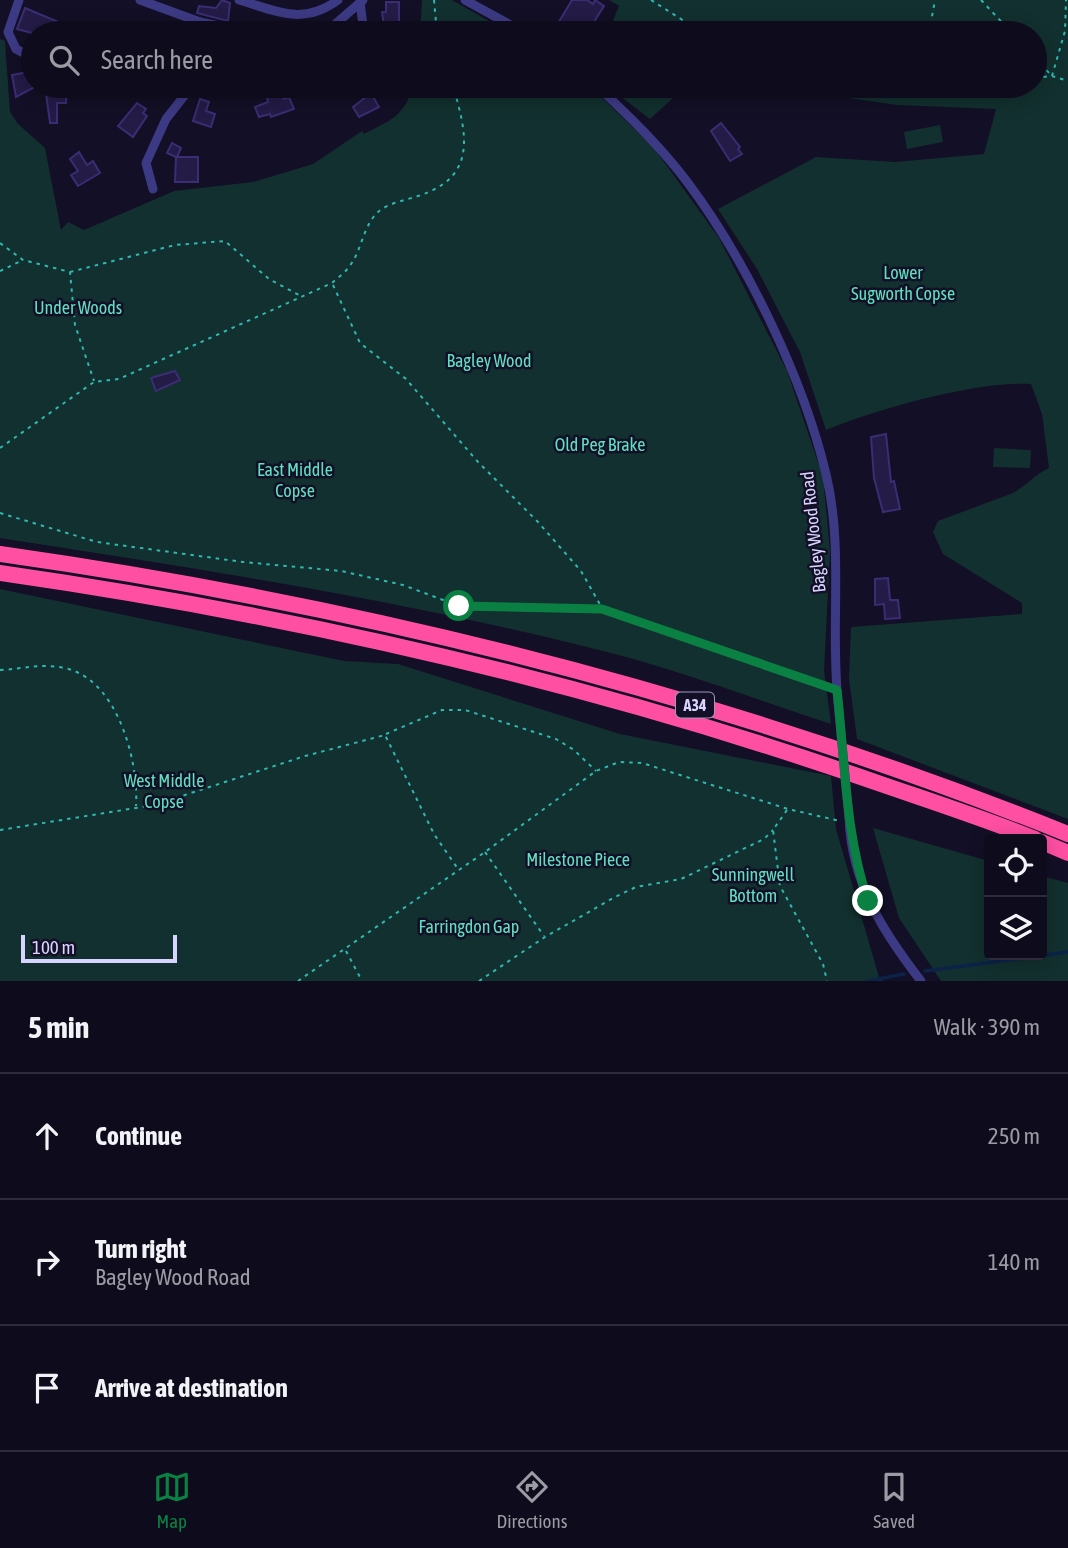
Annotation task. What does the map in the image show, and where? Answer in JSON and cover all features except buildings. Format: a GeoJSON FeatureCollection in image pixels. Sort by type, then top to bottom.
{"type":"FeatureCollection","features":[{"type":"Feature","properties":{"kind":"highway","name":"A34"},"geometry":{"type":"LineString","coordinates":[[0,554],[150,575],[313,607],[573,668],[802,738],[1068,834]]}},
{"type":"Feature","properties":{"kind":"highway","name":"A34"},"geometry":{"type":"LineString","coordinates":[[0,573],[147,594],[309,624],[571,686],[796,754],[1021,834]]}},
{"type":"Feature","properties":{"kind":"highway"},"geometry":{"type":"LineString","coordinates":[[1047,844],[1068,853]]}},
{"type":"Feature","properties":{"kind":"street"},"geometry":{"type":"LineString","coordinates":[[19,0],[8,32],[16,49],[21,52]]}},
{"type":"Feature","properties":{"kind":"street"},"geometry":{"type":"LineString","coordinates":[[140,0],[197,21]]}},
{"type":"Feature","properties":{"kind":"street"},"geometry":{"type":"LineString","coordinates":[[239,0],[271,10],[316,14],[338,0]]}},
{"type":"Feature","properties":{"kind":"street"},"geometry":{"type":"LineString","coordinates":[[465,0],[503,21]]}},
{"type":"Feature","properties":{"kind":"street"},"geometry":{"type":"LineString","coordinates":[[338,21],[361,1]]}},
{"type":"Feature","properties":{"kind":"street"},"geometry":{"type":"LineString","coordinates":[[361,1],[363,21]]}},
{"type":"Feature","properties":{"kind":"street"},"geometry":{"type":"LineString","coordinates":[[153,189],[146,163],[166,119],[183,98]]}},
{"type":"Feature","properties":{"kind":"street","name":"Bagley Wood Road"},"geometry":{"type":"LineString","coordinates":[[610,98],[687,182],[738,259],[792,370],[827,475],[835,550],[837,690],[855,862],[868,901],[891,943],[921,981]]}},
{"type":"Feature","properties":{"kind":"path"},"geometry":{"type":"LineString","coordinates":[[434,0],[436,21]]}},
{"type":"Feature","properties":{"kind":"path"},"geometry":{"type":"LineString","coordinates":[[651,0],[684,21]]}},
{"type":"Feature","properties":{"kind":"path"},"geometry":{"type":"LineString","coordinates":[[931,21],[935,0]]}},
{"type":"Feature","properties":{"kind":"path"},"geometry":{"type":"LineString","coordinates":[[981,0],[1001,21]]}},
{"type":"Feature","properties":{"kind":"path"},"geometry":{"type":"LineString","coordinates":[[1052,76],[1065,31],[1066,0]]}},
{"type":"Feature","properties":{"kind":"path"},"geometry":{"type":"LineString","coordinates":[[268,21],[271,10]]}},
{"type":"Feature","properties":{"kind":"path"},"geometry":{"type":"LineString","coordinates":[[1047,71],[1052,76]]}},
{"type":"Feature","properties":{"kind":"path"},"geometry":{"type":"LineString","coordinates":[[1047,77],[1068,81]]}},
{"type":"Feature","properties":{"kind":"path"},"geometry":{"type":"LineString","coordinates":[[0,448],[94,382],[119,379],[332,283],[349,267],[370,220],[381,208],[436,190],[457,172],[464,154],[464,125],[456,98]]}},
{"type":"Feature","properties":{"kind":"path"},"geometry":{"type":"LineString","coordinates":[[0,243],[23,260],[70,272],[175,245],[225,241],[269,279],[300,296]]}},
{"type":"Feature","properties":{"kind":"path"},"geometry":{"type":"LineString","coordinates":[[0,271],[23,260]]}},
{"type":"Feature","properties":{"kind":"path"},"geometry":{"type":"LineString","coordinates":[[70,272],[75,325],[94,382]]}},
{"type":"Feature","properties":{"kind":"path"},"geometry":{"type":"LineString","coordinates":[[332,283],[360,343],[406,379],[478,462],[538,522],[581,571],[602,609]]}},
{"type":"Feature","properties":{"kind":"path"},"geometry":{"type":"LineString","coordinates":[[0,513],[97,542],[243,562],[341,571],[403,585],[459,606],[602,609],[837,690]]}},
{"type":"Feature","properties":{"kind":"path"},"geometry":{"type":"LineString","coordinates":[[0,670],[32,664],[67,668],[85,676],[99,688],[113,707],[133,757],[138,781],[136,807]]}},
{"type":"Feature","properties":{"kind":"path"},"geometry":{"type":"LineString","coordinates":[[0,830],[193,795],[226,781],[385,735],[442,710],[465,710],[556,739],[574,750],[596,771]]}},
{"type":"Feature","properties":{"kind":"path"},"geometry":{"type":"LineString","coordinates":[[385,735],[434,834],[459,870]]}},
{"type":"Feature","properties":{"kind":"path"},"geometry":{"type":"LineString","coordinates":[[298,981],[485,852],[596,771],[619,762],[642,764],[788,809],[849,821]]}},
{"type":"Feature","properties":{"kind":"path"},"geometry":{"type":"LineString","coordinates":[[479,981],[545,937],[636,887],[681,879],[764,839],[788,809]]}},
{"type":"Feature","properties":{"kind":"path"},"geometry":{"type":"LineString","coordinates":[[773,830],[780,886],[823,964],[827,981]]}},
{"type":"Feature","properties":{"kind":"path"},"geometry":{"type":"LineString","coordinates":[[485,852],[545,937]]}},
{"type":"Feature","properties":{"kind":"path"},"geometry":{"type":"LineString","coordinates":[[345,950],[362,981]]}},
{"type":"Feature","properties":{"kind":"green space"},"geometry":{"type":"Polygon","coordinates":[[[422,0],[452,0],[489,21],[421,21],[422,0]]]}},
{"type":"Feature","properties":{"kind":"green space","name":"Lower Sugworth Copse"},"geometry":{"type":"Polygon","coordinates":[[[609,0],[1068,0],[1068,819],[857,739],[849,679],[851,627],[1022,614],[1022,603],[943,554],[933,532],[938,521],[1013,493],[1049,468],[1042,414],[1031,384],[983,387],[927,398],[826,430],[800,352],[757,269],[718,209],[816,157],[895,162],[984,154],[996,109],[897,105],[849,98],[1047,98],[1047,21],[613,21],[619,6],[609,0]]]}},
{"type":"Feature","properties":{"kind":"green space","name":"Bagley Wood"},"geometry":{"type":"Polygon","coordinates":[[[0,39],[5,41],[10,112],[18,124],[45,148],[61,230],[68,222],[84,230],[174,191],[253,182],[313,164],[362,131],[364,134],[396,116],[408,98],[602,98],[654,148],[719,238],[787,371],[823,477],[830,551],[824,671],[831,724],[657,666],[525,632],[301,587],[0,538],[0,39]]]}},
{"type":"Feature","properties":{"kind":"green space"},"geometry":{"type":"Polygon","coordinates":[[[623,98],[673,98],[650,119],[623,98]]]}},
{"type":"Feature","properties":{"kind":"green space"},"geometry":{"type":"Polygon","coordinates":[[[940,125],[943,142],[907,149],[904,132],[940,125]]]}},
{"type":"Feature","properties":{"kind":"green space"},"geometry":{"type":"Polygon","coordinates":[[[994,448],[1031,450],[1030,468],[993,467],[994,448]]]}},
{"type":"Feature","properties":{"kind":"green space","name":"West Middle Copse"},"geometry":{"type":"Polygon","coordinates":[[[0,589],[344,661],[398,664],[620,734],[831,776],[836,829],[879,977],[883,981],[0,981],[0,589]]]}},
{"type":"Feature","properties":{"kind":"green space"},"geometry":{"type":"Polygon","coordinates":[[[873,828],[984,860],[984,960],[1047,960],[1047,877],[1068,883],[1068,981],[941,981],[899,918],[873,828]]]}},
{"type":"Feature","properties":{"kind":"waterway"},"geometry":{"type":"LineString","coordinates":[[925,971],[1068,952]]}},
{"type":"Feature","properties":{"kind":"waterway"},"geometry":{"type":"LineString","coordinates":[[868,981],[904,974]]}},
{"type":"Feature","properties":{"kind":"route"},"geometry":{"type":"LineString","coordinates":[[459,606],[602,609],[837,690],[849,824],[855,862],[868,901]]}},
{"type":"Feature","properties":{"kind":"park label","name":"Under Woods"},"geometry":{"type":"Point","coordinates":[78,307]}},
{"type":"Feature","properties":{"kind":"park label","name":"Old Peg Brake"},"geometry":{"type":"Point","coordinates":[600,444]}},
{"type":"Feature","properties":{"kind":"park label","name":"East Middle Copse"},"geometry":{"type":"Point","coordinates":[295,479]}},
{"type":"Feature","properties":{"kind":"park label","name":"Milestone Piece"},"geometry":{"type":"Point","coordinates":[578,859]}},
{"type":"Feature","properties":{"kind":"park label","name":"Sunningwell Bottom"},"geometry":{"type":"Point","coordinates":[753,884]}},
{"type":"Feature","properties":{"kind":"park label","name":"Farringdon Gap"},"geometry":{"type":"Point","coordinates":[469,926]}}]}
